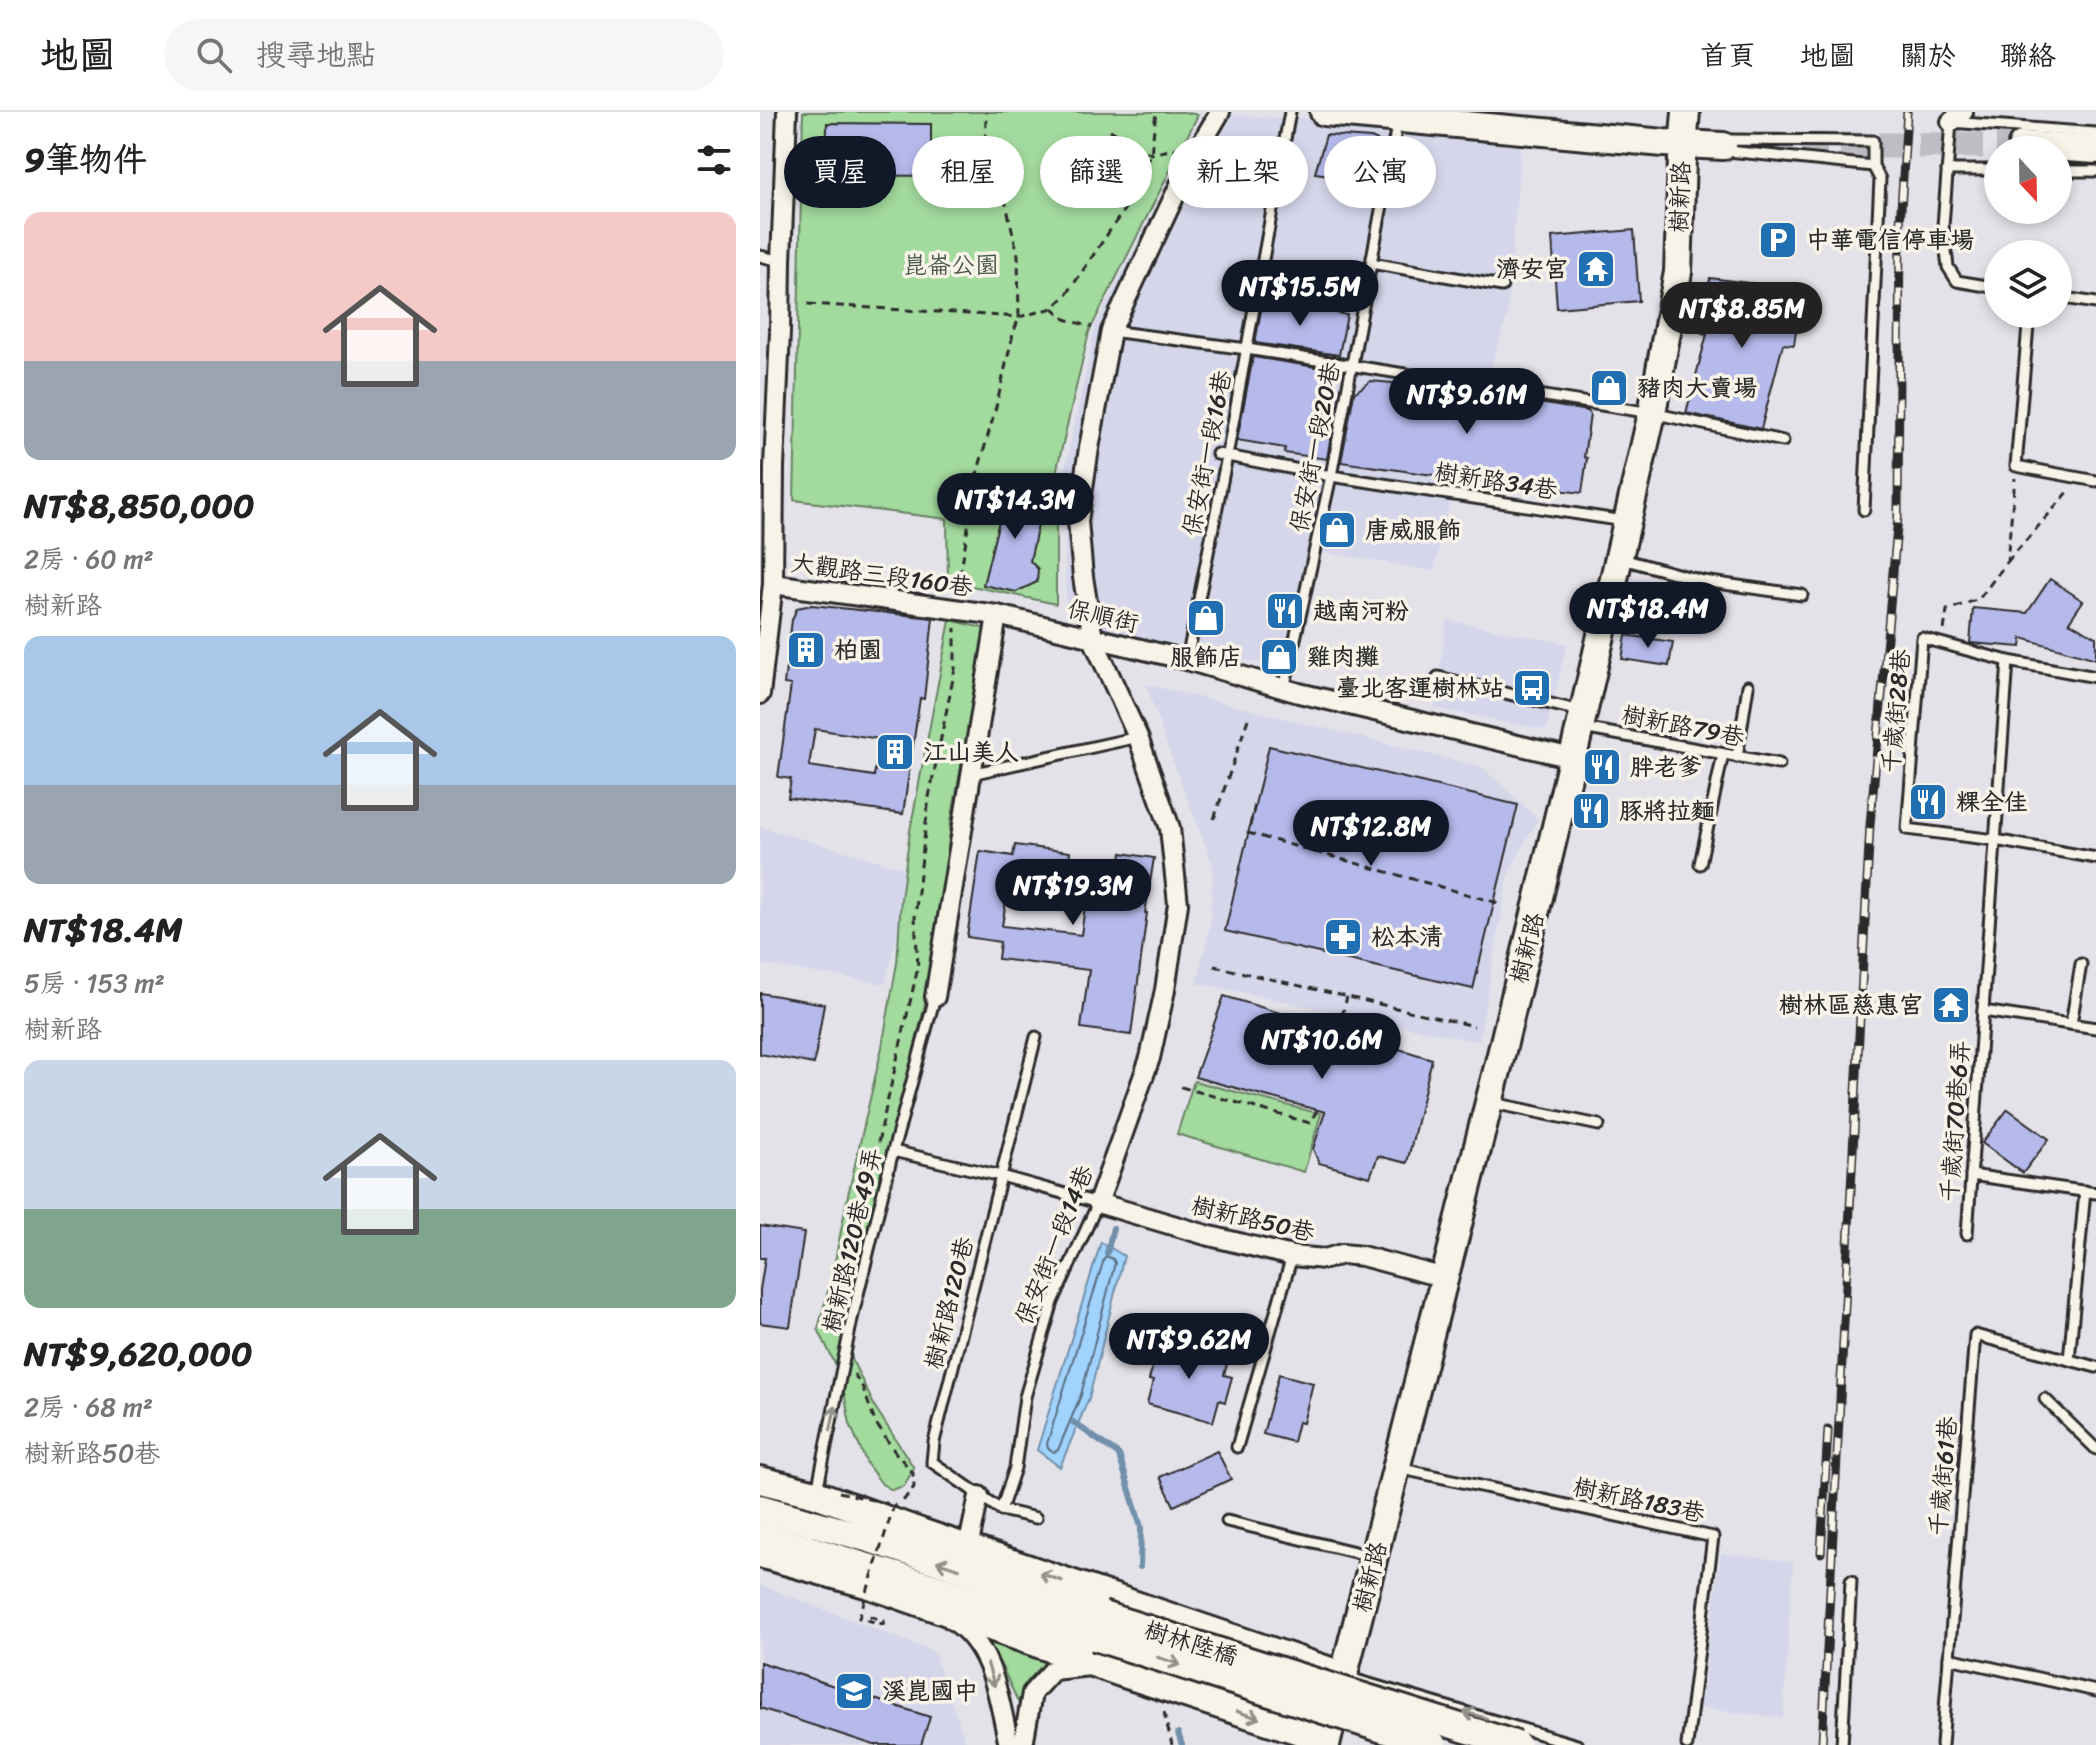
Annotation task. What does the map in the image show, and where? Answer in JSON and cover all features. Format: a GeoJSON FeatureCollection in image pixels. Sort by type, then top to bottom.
{"type":"FeatureCollection","features":[{"type":"Feature","properties":{"kind":"main road"},"geometry":{"type":"LineString","coordinates":[[1324,112],[1399,115],[1723,146]]}},
{"type":"Feature","properties":{"kind":"main road","name":"樹新路"},"geometry":{"type":"LineString","coordinates":[[1332,1743],[1345,1676],[1490,1102],[1652,413],[1678,272],[1686,112]]}},
{"type":"Feature","properties":{"kind":"main road"},"geometry":{"type":"LineString","coordinates":[[2072,148],[2096,150]]}},
{"type":"Feature","properties":{"kind":"main road"},"geometry":{"type":"LineString","coordinates":[[765,1481],[827,1493],[968,1548],[1345,1676]]}},
{"type":"Feature","properties":{"kind":"main road"},"geometry":{"type":"LineString","coordinates":[[765,1481],[862,1551]]}},
{"type":"Feature","properties":{"kind":"main road"},"geometry":{"type":"LineString","coordinates":[[760,1508],[804,1534],[862,1551]]}},
{"type":"Feature","properties":{"kind":"main road"},"geometry":{"type":"LineString","coordinates":[[760,1535],[804,1534]]}},
{"type":"Feature","properties":{"kind":"main road"},"geometry":{"type":"LineString","coordinates":[[760,1535],[862,1551]]}},
{"type":"Feature","properties":{"kind":"main road","name":"樹林陸橋"},"geometry":{"type":"LineString","coordinates":[[862,1551],[1098,1626],[1517,1745]]}},
{"type":"Feature","properties":{"kind":"main road"},"geometry":{"type":"LineString","coordinates":[[760,1554],[870,1585],[1332,1743]]}},
{"type":"Feature","properties":{"kind":"main road","name":"樹林陸橋"},"geometry":{"type":"LineString","coordinates":[[1098,1626],[1433,1745]]}},
{"type":"Feature","properties":{"kind":"street"},"geometry":{"type":"LineString","coordinates":[[760,694],[767,584],[767,466],[780,332],[787,112]]}},
{"type":"Feature","properties":{"kind":"street"},"geometry":{"type":"LineString","coordinates":[[1093,639],[1078,521],[1111,331],[1191,161],[1220,112]]}},
{"type":"Feature","properties":{"kind":"street","name":"大觀路三段160巷"},"geometry":{"type":"LineString","coordinates":[[767,584],[997,615]]}},
{"type":"Feature","properties":{"kind":"street"},"geometry":{"type":"LineString","coordinates":[[935,997],[997,615]]}},
{"type":"Feature","properties":{"kind":"street","name":"保順街"},"geometry":{"type":"LineString","coordinates":[[997,615],[1187,660],[1284,689],[1572,758]]}},
{"type":"Feature","properties":{"kind":"street","name":"保安街一段14巷"},"geometry":{"type":"LineString","coordinates":[[1093,639],[1138,737],[1170,828],[1178,904],[1165,990],[1150,1058],[1098,1203]]}},
{"type":"Feature","properties":{"kind":"street","name":"樹新路50巷"},"geometry":{"type":"LineString","coordinates":[[1098,1203],[1206,1235],[1292,1256],[1325,1259],[1342,1254],[1362,1256],[1445,1278]]}},
{"type":"Feature","properties":{"kind":"street"},"geometry":{"type":"LineString","coordinates":[[968,1548],[979,1496]]}},
{"type":"Feature","properties":{"kind":"street"},"geometry":{"type":"LineString","coordinates":[[920,1604],[955,1621],[978,1642],[990,1667],[1009,1745]]}},
{"type":"Feature","properties":{"kind":"street"},"geometry":{"type":"LineString","coordinates":[[1023,1745],[1032,1693],[1053,1670],[1101,1665]]}},
{"type":"Feature","properties":{"kind":"lane","name":"保安街一段16巷"},"geometry":{"type":"LineString","coordinates":[[1187,660],[1222,455],[1247,349],[1290,112]]}},
{"type":"Feature","properties":{"kind":"lane","name":"保安街一段20巷"},"geometry":{"type":"LineString","coordinates":[[1284,689],[1331,476],[1399,115]]}},
{"type":"Feature","properties":{"kind":"lane"},"geometry":{"type":"LineString","coordinates":[[1984,286],[1957,281],[1948,267],[1943,226],[1947,170],[1957,117],[2096,133]]}},
{"type":"Feature","properties":{"kind":"lane"},"geometry":{"type":"LineString","coordinates":[[1864,510],[1880,179],[1873,166],[1873,141],[1732,140],[1723,146],[1728,151],[1873,166]]}},
{"type":"Feature","properties":{"kind":"lane"},"geometry":{"type":"LineString","coordinates":[[1947,170],[1984,170]]}},
{"type":"Feature","properties":{"kind":"lane"},"geometry":{"type":"LineString","coordinates":[[2072,171],[2096,171]]}},
{"type":"Feature","properties":{"kind":"lane"},"geometry":{"type":"LineString","coordinates":[[760,256],[781,261]]}},
{"type":"Feature","properties":{"kind":"lane"},"geometry":{"type":"LineString","coordinates":[[1371,263],[1502,286]]}},
{"type":"Feature","properties":{"kind":"lane"},"geometry":{"type":"LineString","coordinates":[[2072,299],[2096,303]]}},
{"type":"Feature","properties":{"kind":"lane"},"geometry":{"type":"LineString","coordinates":[[2028,328],[2016,466],[2096,481]]}},
{"type":"Feature","properties":{"kind":"lane"},"geometry":{"type":"LineString","coordinates":[[1111,331],[1247,349],[1652,413],[1783,441]]}},
{"type":"Feature","properties":{"kind":"lane","name":"樹新路34巷"},"geometry":{"type":"LineString","coordinates":[[1222,455],[1331,476],[1627,521]]}},
{"type":"Feature","properties":{"kind":"lane"},"geometry":{"type":"LineString","coordinates":[[1619,558],[1703,581],[1802,595]]}},
{"type":"Feature","properties":{"kind":"lane","name":"千歲街28巷"},"geometry":{"type":"LineString","coordinates":[[1995,840],[1907,829],[1922,638],[2008,661],[2096,677]]}},
{"type":"Feature","properties":{"kind":"lane","name":"千歲街70巷6弄"},"geometry":{"type":"LineString","coordinates":[[1967,1234],[2008,661]]}},
{"type":"Feature","properties":{"kind":"lane","name":"樹新路79巷"},"geometry":{"type":"LineString","coordinates":[[1438,677],[1582,719],[1723,754],[1779,764]]}},
{"type":"Feature","properties":{"kind":"lane"},"geometry":{"type":"LineString","coordinates":[[1737,757],[1748,686]]}},
{"type":"Feature","properties":{"kind":"lane"},"geometry":{"type":"LineString","coordinates":[[971,774],[1138,737]]}},
{"type":"Feature","properties":{"kind":"lane"},"geometry":{"type":"LineString","coordinates":[[1700,864],[1723,754]]}},
{"type":"Feature","properties":{"kind":"lane"},"geometry":{"type":"LineString","coordinates":[[1995,840],[2096,858]]}},
{"type":"Feature","properties":{"kind":"lane"},"geometry":{"type":"LineString","coordinates":[[2071,1024],[2081,964]]}},
{"type":"Feature","properties":{"kind":"lane","name":"樹新路120巷49弄"},"geometry":{"type":"LineString","coordinates":[[827,1493],[852,1319],[935,997]]}},
{"type":"Feature","properties":{"kind":"lane"},"geometry":{"type":"LineString","coordinates":[[1983,1011],[2096,1028]]}},
{"type":"Feature","properties":{"kind":"lane","name":"樹新路120巷"},"geometry":{"type":"LineString","coordinates":[[1036,1037],[934,1442],[932,1462],[1001,1510],[1036,1518]]}},
{"type":"Feature","properties":{"kind":"lane"},"geometry":{"type":"LineString","coordinates":[[1490,1102],[1599,1125]]}},
{"type":"Feature","properties":{"kind":"lane"},"geometry":{"type":"LineString","coordinates":[[893,1151],[1098,1203]]}},
{"type":"Feature","properties":{"kind":"lane"},"geometry":{"type":"LineString","coordinates":[[1971,1175],[2096,1193]]}},
{"type":"Feature","properties":{"kind":"lane"},"geometry":{"type":"LineString","coordinates":[[2069,1360],[2085,1191]]}},
{"type":"Feature","properties":{"kind":"lane","name":"保安街一段14巷"},"geometry":{"type":"LineString","coordinates":[[1001,1510],[1015,1468],[1025,1397],[1053,1302],[1098,1203]]}},
{"type":"Feature","properties":{"kind":"lane"},"geometry":{"type":"LineString","coordinates":[[1237,1447],[1292,1256]]}},
{"type":"Feature","properties":{"kind":"lane","name":"千歲街61巷"},"geometry":{"type":"LineString","coordinates":[[1942,1745],[1975,1335],[2096,1367]]}},
{"type":"Feature","properties":{"kind":"lane"},"geometry":{"type":"LineString","coordinates":[[2045,1399],[2096,1449]]}},
{"type":"Feature","properties":{"kind":"lane","name":"樹新路183巷"},"geometry":{"type":"LineString","coordinates":[[1398,1468],[1713,1537],[1687,1745]]}},
{"type":"Feature","properties":{"kind":"lane"},"geometry":{"type":"LineString","coordinates":[[1227,1521],[1375,1557]]}},
{"type":"Feature","properties":{"kind":"lane"},"geometry":{"type":"LineString","coordinates":[[1842,1745],[1851,1581]]}},
{"type":"Feature","properties":{"kind":"lane"},"geometry":{"type":"LineString","coordinates":[[1949,1658],[2096,1691]]}},
{"type":"Feature","properties":{"kind":"lane"},"geometry":{"type":"LineString","coordinates":[[1345,1676],[1577,1745]]}},
{"type":"Feature","properties":{"kind":"path"},"geometry":{"type":"LineString","coordinates":[[874,1162],[918,967],[915,917],[929,797],[955,669],[954,609],[976,478],[1019,317],[1018,255],[1006,204],[985,168],[986,112]]}},
{"type":"Feature","properties":{"kind":"path"},"geometry":{"type":"LineString","coordinates":[[1152,146],[1156,112]]}},
{"type":"Feature","properties":{"kind":"path"},"geometry":{"type":"LineString","coordinates":[[1110,130],[1120,136]]}},
{"type":"Feature","properties":{"kind":"path"},"geometry":{"type":"LineString","coordinates":[[808,304],[1019,317],[1053,308],[1067,294],[1125,208]]}},
{"type":"Feature","properties":{"kind":"path"},"geometry":{"type":"LineString","coordinates":[[1053,308],[1065,319],[1111,331]]}},
{"type":"Feature","properties":{"kind":"path"},"geometry":{"type":"LineString","coordinates":[[2007,562],[2016,466]]}},
{"type":"Feature","properties":{"kind":"path"},"geometry":{"type":"LineString","coordinates":[[1941,643],[1947,610],[1979,599],[2080,478]]}},
{"type":"Feature","properties":{"kind":"path"},"geometry":{"type":"LineString","coordinates":[[1214,819],[1248,719]]}},
{"type":"Feature","properties":{"kind":"path"},"geometry":{"type":"LineString","coordinates":[[1255,805],[1248,833],[1502,904]]}},
{"type":"Feature","properties":{"kind":"path"},"geometry":{"type":"LineString","coordinates":[[1214,966],[1474,1026]]}},
{"type":"Feature","properties":{"kind":"path"},"geometry":{"type":"LineString","coordinates":[[1338,1030],[1347,997]]}},
{"type":"Feature","properties":{"kind":"path"},"geometry":{"type":"LineString","coordinates":[[1181,1087],[1310,1123],[1317,1110]]}},
{"type":"Feature","properties":{"kind":"path"},"geometry":{"type":"LineString","coordinates":[[845,1360],[863,1388],[875,1422],[913,1473],[914,1487],[903,1501]]}},
{"type":"Feature","properties":{"kind":"path"},"geometry":{"type":"LineString","coordinates":[[827,1493],[894,1505],[859,1618],[883,1624],[884,1621],[867,1615]]}},
{"type":"Feature","properties":{"kind":"path"},"geometry":{"type":"LineString","coordinates":[[1157,1685],[1172,1745]]}},
{"type":"Feature","properties":{"kind":"shaded area"},"geometry":{"type":"Polygon","coordinates":[[[1392,112],[1504,112],[1501,144],[1521,145],[1507,316],[1454,485],[1434,571],[1309,550],[1281,668],[1080,624],[1066,604],[1064,474],[1096,324],[1168,184],[1168,208],[1308,208],[1308,136],[1193,136],[1204,114],[1389,122],[1392,112]]]}},
{"type":"Feature","properties":{"kind":"shaded area"},"geometry":{"type":"Polygon","coordinates":[[[1447,620],[1567,644],[1546,730],[1434,708],[1447,620]]]}},
{"type":"Feature","properties":{"kind":"shaded area"},"geometry":{"type":"Polygon","coordinates":[[[1146,684],[1482,767],[1538,819],[1509,872],[1479,1042],[1197,983],[1210,925],[1213,866],[1146,684]]]}},
{"type":"Feature","properties":{"kind":"shaded area"},"geometry":{"type":"Polygon","coordinates":[[[760,827],[914,871],[885,984],[760,964],[760,827]]]}},
{"type":"Feature","properties":{"kind":"shaded area"},"geometry":{"type":"Polygon","coordinates":[[[1721,1553],[1793,1562],[1783,1718],[1700,1708],[1721,1553]]]}},
{"type":"Feature","properties":{"kind":"shaded area","name":"溪崑國中"},"geometry":{"type":"Polygon","coordinates":[[[760,1585],[933,1651],[967,1745],[760,1745],[760,1585]]]}},
{"type":"Feature","properties":{"kind":"green space","name":"崑崙公園"},"geometry":{"type":"Polygon","coordinates":[[[803,112],[1184,112],[1198,115],[1187,136],[1168,136],[1168,175],[1152,207],[1152,136],[1040,136],[1040,208],[1151,208],[1089,332],[1056,473],[1056,604],[948,581],[947,519],[794,500],[801,208],[896,208],[896,136],[802,136],[803,112]]]}},
{"type":"Feature","properties":{"kind":"green space"},"geometry":{"type":"Polygon","coordinates":[[[950,620],[987,629],[951,821],[941,937],[844,1330],[853,1362],[875,1407],[914,1468],[904,1486],[892,1490],[882,1484],[867,1464],[850,1424],[841,1376],[818,1329],[882,1047],[897,963],[910,831],[950,620]]]}},
{"type":"Feature","properties":{"kind":"green space"},"geometry":{"type":"Polygon","coordinates":[[[1194,1081],[1321,1114],[1304,1172],[1177,1134],[1194,1081]]]}},
{"type":"Feature","properties":{"kind":"green space"},"geometry":{"type":"Polygon","coordinates":[[[980,1627],[1060,1659],[1035,1673],[1018,1702],[980,1627]]]}},
{"type":"Feature","properties":{"kind":"water"},"geometry":{"type":"Polygon","coordinates":[[[1101,1242],[1124,1256],[1089,1398],[1060,1467],[1037,1450],[1101,1242]]]}},
{"type":"Feature","properties":{"kind":"building"},"geometry":{"type":"Polygon","coordinates":[[[827,123],[931,124],[931,136],[912,136],[912,176],[896,176],[896,136],[827,136],[827,123]]]}},
{"type":"Feature","properties":{"kind":"building"},"geometry":{"type":"Polygon","coordinates":[[[1324,142],[1324,174],[1315,173],[1324,142]]]}},
{"type":"Feature","properties":{"kind":"building","name":"濟安宮"},"geometry":{"type":"Polygon","coordinates":[[[1634,230],[1639,301],[1557,308],[1552,237],[1634,230]]]}},
{"type":"Feature","properties":{"kind":"building"},"geometry":{"type":"Polygon","coordinates":[[[1710,278],[1802,290],[1794,345],[1783,344],[1761,429],[1686,413],[1707,334],[1702,333],[1710,278]]]}},
{"type":"Feature","properties":{"kind":"building"},"geometry":{"type":"Polygon","coordinates":[[[1263,299],[1347,315],[1339,355],[1255,343],[1263,299]]]}},
{"type":"Feature","properties":{"kind":"building"},"geometry":{"type":"Polygon","coordinates":[[[1253,357],[1334,370],[1326,414],[1336,406],[1327,459],[1284,453],[1285,448],[1237,440],[1253,357]]]}},
{"type":"Feature","properties":{"kind":"building"},"geometry":{"type":"Polygon","coordinates":[[[1371,381],[1444,388],[1588,411],[1584,457],[1587,458],[1582,493],[1341,462],[1354,393],[1371,381]]]}},
{"type":"Feature","properties":{"kind":"building"},"geometry":{"type":"Polygon","coordinates":[[[1008,485],[1045,493],[1030,561],[1038,569],[1037,582],[1016,592],[983,585],[1008,485]]]}},
{"type":"Feature","properties":{"kind":"building"},"geometry":{"type":"Polygon","coordinates":[[[2050,579],[2083,601],[2069,622],[2096,637],[2096,659],[2022,638],[2021,647],[1970,643],[1973,608],[2027,613],[2050,579]]]}},
{"type":"Feature","properties":{"kind":"building"},"geometry":{"type":"Polygon","coordinates":[[[812,605],[933,618],[924,699],[920,698],[903,814],[788,798],[791,779],[778,777],[791,685],[784,684],[792,620],[797,608],[812,605]],[[815,729],[809,766],[874,776],[880,739],[815,729]]]}},
{"type":"Feature","properties":{"kind":"building"},"geometry":{"type":"Polygon","coordinates":[[[1626,635],[1673,642],[1669,666],[1622,659],[1626,635]]]}},
{"type":"Feature","properties":{"kind":"building"},"geometry":{"type":"Polygon","coordinates":[[[1269,746],[1518,805],[1473,989],[1225,931],[1269,746]]]}},
{"type":"Feature","properties":{"kind":"building"},"geometry":{"type":"Polygon","coordinates":[[[1015,845],[1070,852],[1065,889],[1009,883],[1002,926],[1081,935],[1085,906],[1093,907],[1100,861],[1110,862],[1110,858],[1121,860],[1122,853],[1154,858],[1131,1035],[1081,1028],[1089,970],[998,959],[1000,942],[967,937],[980,851],[1013,856],[1015,845]]]}},
{"type":"Feature","properties":{"kind":"building"},"geometry":{"type":"Polygon","coordinates":[[[760,993],[824,1004],[814,1064],[760,1054],[760,993]]]}},
{"type":"Feature","properties":{"kind":"building"},"geometry":{"type":"Polygon","coordinates":[[[1224,996],[1432,1059],[1407,1163],[1378,1156],[1370,1177],[1319,1163],[1313,1149],[1325,1112],[1195,1077],[1224,996]]]}},
{"type":"Feature","properties":{"kind":"building"},"geometry":{"type":"Polygon","coordinates":[[[2008,1109],[2049,1139],[2023,1173],[1982,1143],[2008,1109]]]}},
{"type":"Feature","properties":{"kind":"building"},"geometry":{"type":"Polygon","coordinates":[[[760,1226],[804,1233],[790,1327],[760,1323],[760,1290],[765,1258],[760,1258],[760,1226]]]}},
{"type":"Feature","properties":{"kind":"building"},"geometry":{"type":"Polygon","coordinates":[[[1166,1340],[1229,1357],[1224,1375],[1232,1377],[1225,1402],[1219,1400],[1213,1422],[1147,1404],[1155,1357],[1162,1359],[1166,1340]]]}},
{"type":"Feature","properties":{"kind":"building"},"geometry":{"type":"Polygon","coordinates":[[[1279,1374],[1313,1383],[1303,1423],[1298,1422],[1293,1442],[1263,1434],[1279,1374]]]}},
{"type":"Feature","properties":{"kind":"building"},"geometry":{"type":"Polygon","coordinates":[[[1217,1451],[1231,1479],[1174,1506],[1160,1477],[1217,1451]]]}},
{"type":"Feature","properties":{"kind":"building"},"geometry":{"type":"Polygon","coordinates":[[[760,1662],[930,1717],[921,1745],[874,1745],[760,1708],[760,1662]]]}},
{"type":"Feature","properties":{"kind":"waterway"},"geometry":{"type":"LineString","coordinates":[[1107,1253],[1113,1228]]}},
{"type":"Feature","properties":{"kind":"waterway"},"geometry":{"type":"LineString","coordinates":[[1073,1422],[1119,1455],[1141,1527],[1140,1567]]}},
{"type":"Feature","properties":{"kind":"waterway"},"geometry":{"type":"LineString","coordinates":[[1178,1733],[1182,1745]]}},
{"type":"Feature","properties":{"kind":"tunnel"},"geometry":{"type":"LineString","coordinates":[[1723,146],[1984,145]]}},
{"type":"Feature","properties":{"kind":"railway"},"geometry":{"type":"LineString","coordinates":[[1822,1745],[1870,825],[1898,517],[1900,225],[1907,112]]}},
{"type":"Feature","properties":{"kind":"railway"},"geometry":{"type":"LineString","coordinates":[[1821,1553],[1828,1429]]}},
{"type":"Feature","properties":{"kind":"place","name":"中華電信停車場"},"geometry":{"type":"Point","coordinates":[1778,240]}},
{"type":"Feature","properties":{"kind":"place","name":"濟安宮"},"geometry":{"type":"Point","coordinates":[1596,269]}},
{"type":"Feature","properties":{"kind":"place","name":"豬肉大賣場"},"geometry":{"type":"Point","coordinates":[1609,388]}},
{"type":"Feature","properties":{"kind":"place","name":"唐威服飾"},"geometry":{"type":"Point","coordinates":[1337,530]}},
{"type":"Feature","properties":{"kind":"place","name":"越南河粉"},"geometry":{"type":"Point","coordinates":[1285,611]}},
{"type":"Feature","properties":{"kind":"place","name":"服飾店"},"geometry":{"type":"Point","coordinates":[1206,618]}},
{"type":"Feature","properties":{"kind":"place","name":"柏園"},"geometry":{"type":"Point","coordinates":[806,650]}},
{"type":"Feature","properties":{"kind":"place","name":"雞肉攤"},"geometry":{"type":"Point","coordinates":[1279,657]}},
{"type":"Feature","properties":{"kind":"place","name":"臺北客運樹林站"},"geometry":{"type":"Point","coordinates":[1532,688]}},
{"type":"Feature","properties":{"kind":"place","name":"江山美人"},"geometry":{"type":"Point","coordinates":[895,752]}},
{"type":"Feature","properties":{"kind":"place","name":"胖老爹"},"geometry":{"type":"Point","coordinates":[1602,767]}},
{"type":"Feature","properties":{"kind":"place","name":"粿全佳"},"geometry":{"type":"Point","coordinates":[1928,802]}},
{"type":"Feature","properties":{"kind":"place","name":"豚將拉麵"},"geometry":{"type":"Point","coordinates":[1591,811]}},
{"type":"Feature","properties":{"kind":"place","name":"松本清"},"geometry":{"type":"Point","coordinates":[1343,937]}},
{"type":"Feature","properties":{"kind":"place","name":"樹林區慈惠宮"},"geometry":{"type":"Point","coordinates":[1951,1005]}},
{"type":"Feature","properties":{"kind":"place","name":"溪崑國中"},"geometry":{"type":"Point","coordinates":[854,1691]}}]}
